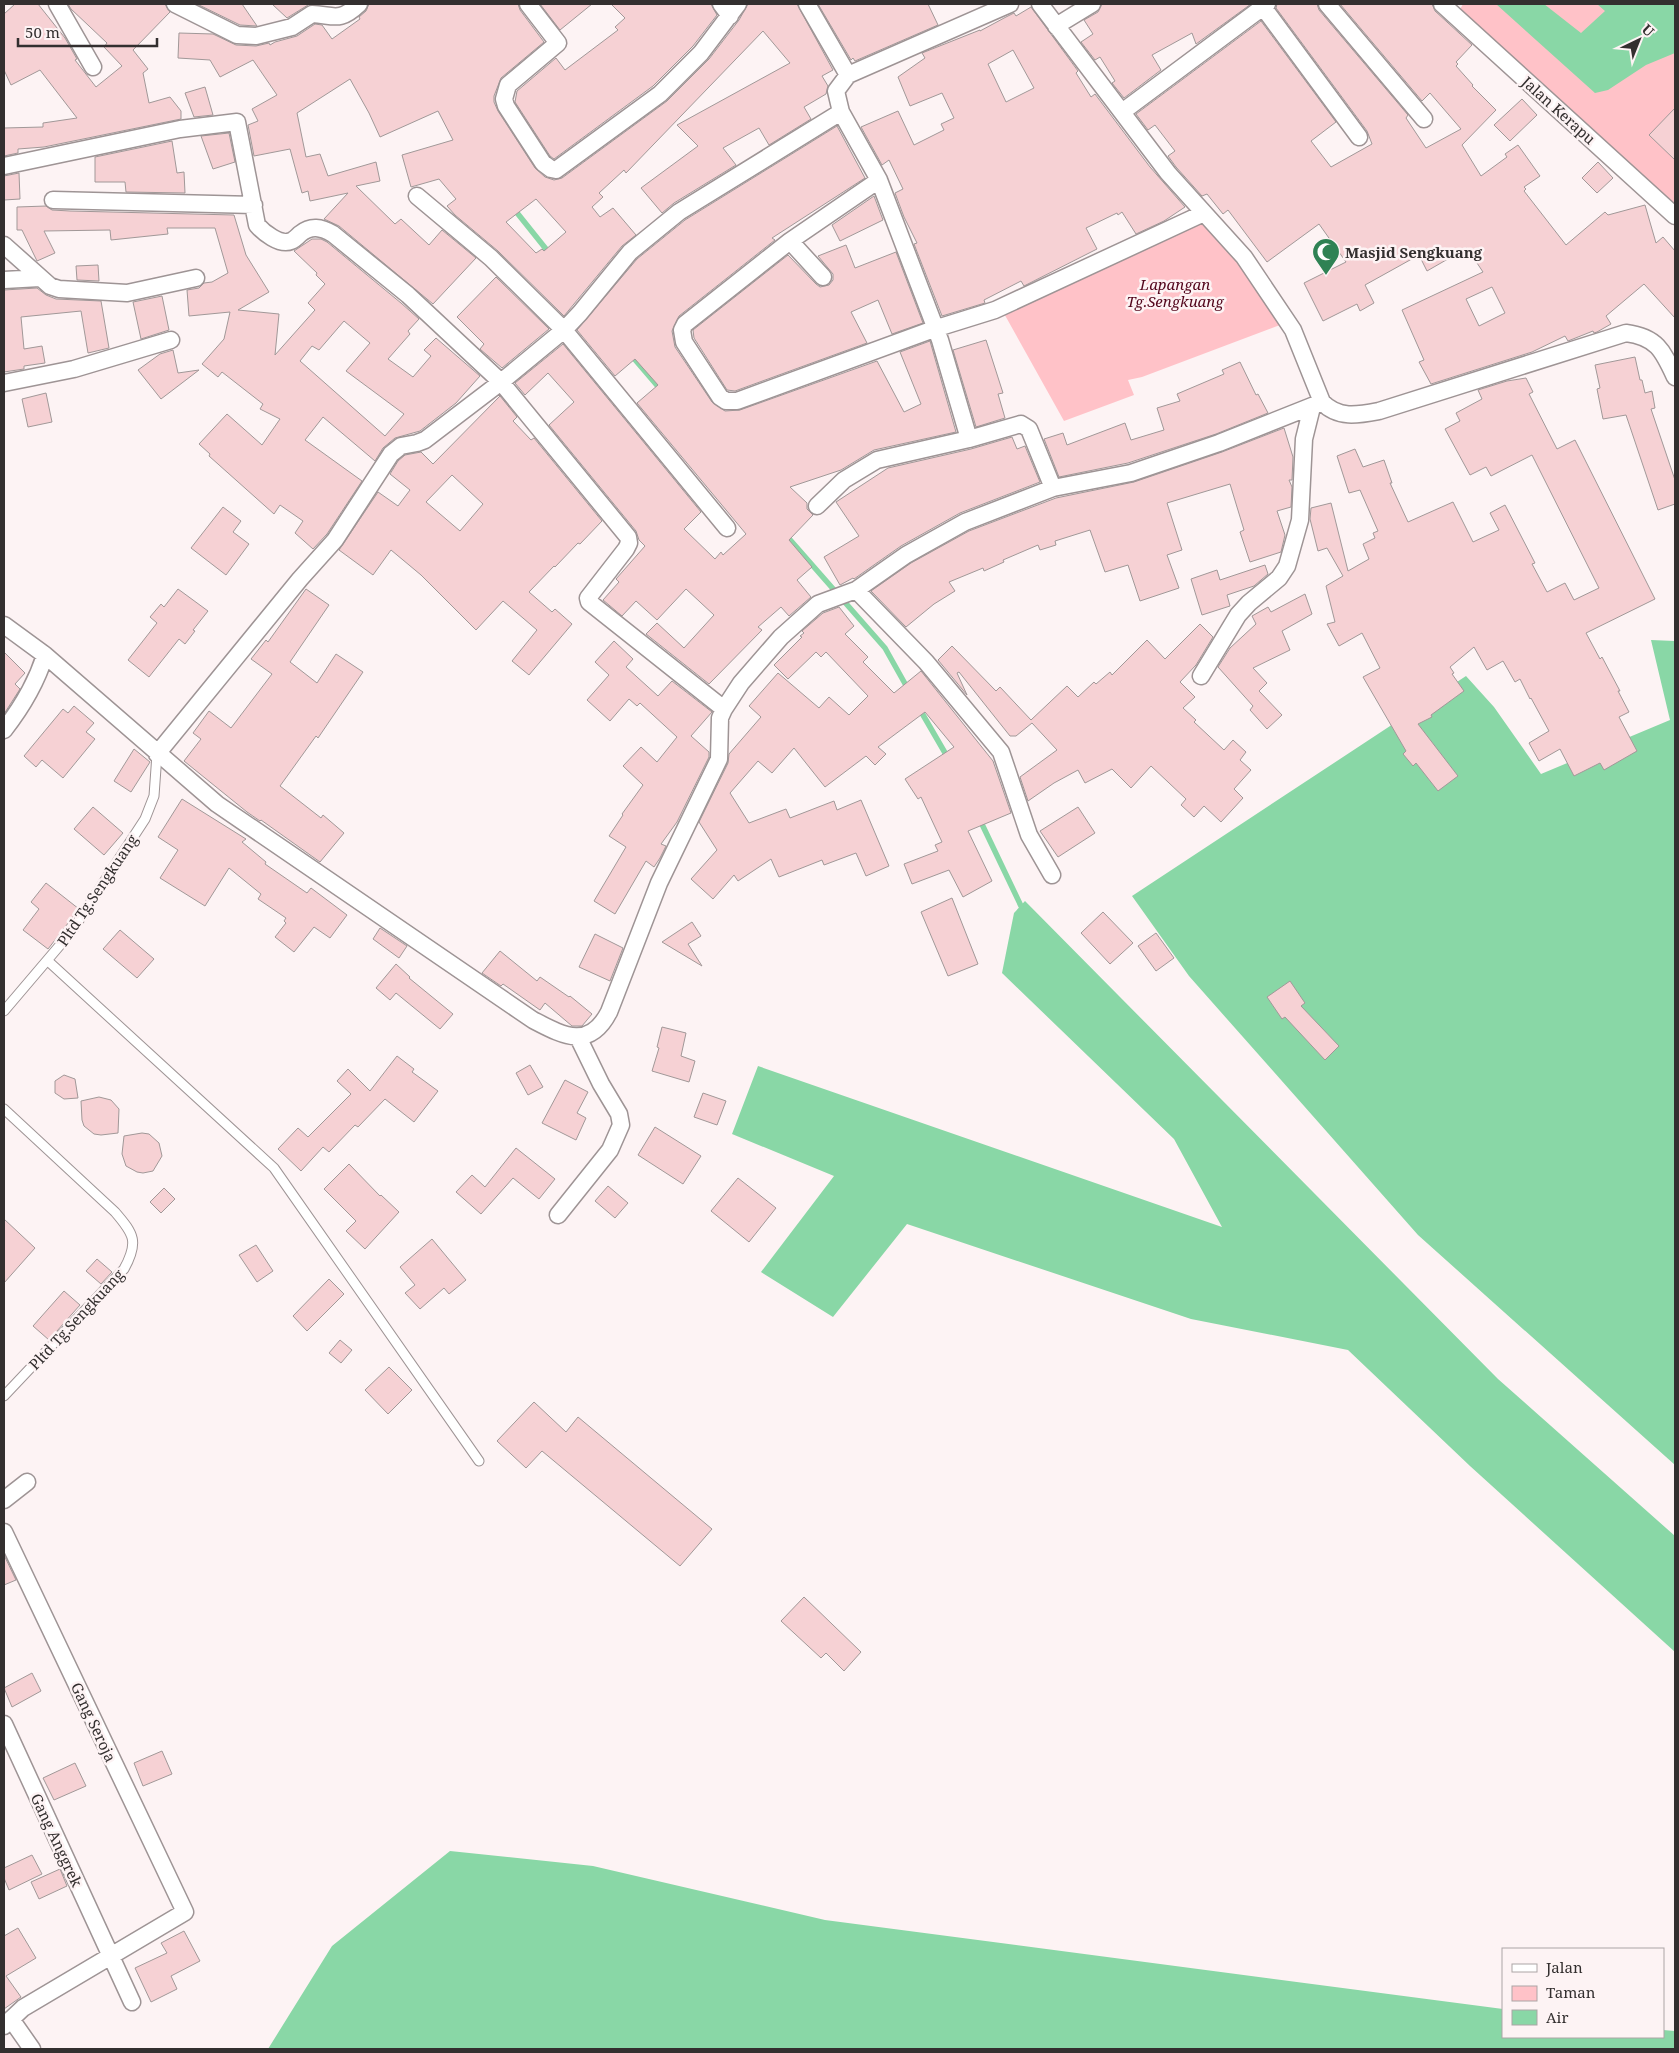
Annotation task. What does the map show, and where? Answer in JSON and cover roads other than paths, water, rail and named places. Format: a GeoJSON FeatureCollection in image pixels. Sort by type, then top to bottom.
{"type":"FeatureCollection","features":[{"type":"Feature","properties":{"kind":"street"},"geometry":{"type":"LineString","coordinates":[[57,4],[93,67]]}},
{"type":"Feature","properties":{"kind":"street"},"geometry":{"type":"LineString","coordinates":[[175,4],[237,35],[256,36],[292,27],[312,14],[340,17],[359,4]]}},
{"type":"Feature","properties":{"kind":"street"},"geometry":{"type":"LineString","coordinates":[[528,4],[558,43],[508,85],[504,98],[506,106],[544,163],[551,169],[556,170],[660,94],[701,53],[730,8]]}},
{"type":"Feature","properties":{"kind":"street"},"geometry":{"type":"LineString","coordinates":[[807,4],[848,75]]}},
{"type":"Feature","properties":{"kind":"street"},"geometry":{"type":"LineString","coordinates":[[969,440],[940,340],[879,180],[840,112],[836,91],[848,75],[1010,4]]}},
{"type":"Feature","properties":{"kind":"street"},"geometry":{"type":"LineString","coordinates":[[1040,4],[1168,173],[1244,257],[1293,330],[1317,404],[1304,439],[1300,520],[1287,566],[1279,578],[1249,603],[1238,615],[1201,676]]}},
{"type":"Feature","properties":{"kind":"street"},"geometry":{"type":"LineString","coordinates":[[1056,26],[1092,4]]}},
{"type":"Feature","properties":{"kind":"street"},"geometry":{"type":"LineString","coordinates":[[1327,4],[1424,118]]}},
{"type":"Feature","properties":{"kind":"street","name":"Jalan Kerapu"},"geometry":{"type":"LineString","coordinates":[[1442,4],[1675,216]]}},
{"type":"Feature","properties":{"kind":"street"},"geometry":{"type":"LineString","coordinates":[[1122,112],[1265,5],[1359,137]]}},
{"type":"Feature","properties":{"kind":"street"},"geometry":{"type":"LineString","coordinates":[[157,754],[335,540],[390,454],[401,446],[417,444],[425,440],[501,382],[564,330],[630,252],[679,212],[840,112]]}},
{"type":"Feature","properties":{"kind":"street"},"geometry":{"type":"LineString","coordinates":[[4,166],[180,129],[237,122],[257,225],[262,232],[284,242],[291,241],[308,228],[318,228],[333,234],[408,295],[501,382],[628,537],[629,543],[626,549],[588,598],[588,602],[724,709]]}},
{"type":"Feature","properties":{"kind":"street"},"geometry":{"type":"LineString","coordinates":[[879,180],[790,241],[685,324],[682,330],[684,342],[720,397],[726,401],[737,401],[934,328],[994,310],[1204,212]]}},
{"type":"Feature","properties":{"kind":"street"},"geometry":{"type":"LineString","coordinates":[[418,196],[491,258],[564,330],[727,528]]}},
{"type":"Feature","properties":{"kind":"street"},"geometry":{"type":"LineString","coordinates":[[53,200],[254,205]]}},
{"type":"Feature","properties":{"kind":"street"},"geometry":{"type":"LineString","coordinates":[[790,241],[823,278]]}},
{"type":"Feature","properties":{"kind":"street"},"geometry":{"type":"LineString","coordinates":[[4,245],[40,278],[50,286],[58,289],[127,293],[196,278]]}},
{"type":"Feature","properties":{"kind":"street"},"geometry":{"type":"LineString","coordinates":[[4,280],[40,278]]}},
{"type":"Feature","properties":{"kind":"street"},"geometry":{"type":"LineString","coordinates":[[4,625],[45,655],[217,804],[533,1020],[562,1035],[578,1037],[589,1034],[599,1027],[609,1012],[659,884],[718,759],[720,718],[724,709],[741,683],[781,637],[818,604],[851,592],[906,556],[965,522],[1053,488],[1131,473],[1219,443],[1317,404],[1339,413],[1354,415],[1379,411],[1626,333],[1638,335],[1654,343],[1663,351],[1675,377]]}},
{"type":"Feature","properties":{"kind":"street"},"geometry":{"type":"LineString","coordinates":[[4,383],[74,370],[171,340]]}},
{"type":"Feature","properties":{"kind":"street"},"geometry":{"type":"LineString","coordinates":[[817,506],[844,480],[877,460],[969,440],[1024,425],[1029,429],[1053,488]]}},
{"type":"Feature","properties":{"kind":"street"},"geometry":{"type":"LineString","coordinates":[[851,592],[926,662],[1001,752],[1029,836],[1052,875]]}},
{"type":"Feature","properties":{"kind":"street"},"geometry":{"type":"LineString","coordinates":[[4,730],[30,693],[45,655]]}},
{"type":"Feature","properties":{"kind":"street"},"geometry":{"type":"LineString","coordinates":[[558,1215],[610,1150],[621,1125],[619,1114],[578,1037]]}},
{"type":"Feature","properties":{"kind":"street"},"geometry":{"type":"LineString","coordinates":[[4,1500],[27,1482]]}},
{"type":"Feature","properties":{"kind":"street","name":"Gang Seroja"},"geometry":{"type":"LineString","coordinates":[[4,1532],[185,1912],[111,1956]]}},
{"type":"Feature","properties":{"kind":"street","name":"Gang Anggrek"},"geometry":{"type":"LineString","coordinates":[[4,1724],[132,2002]]}},
{"type":"Feature","properties":{"kind":"street"},"geometry":{"type":"LineString","coordinates":[[32,2049],[7,2022],[23,2008],[111,1956]]}},
{"type":"Feature","properties":{"kind":"lane","name":"Pltd Tg.Sengkuang"},"geometry":{"type":"LineString","coordinates":[[4,1011],[72,932],[145,820],[154,796],[157,754]]}},
{"type":"Feature","properties":{"kind":"lane"},"geometry":{"type":"LineString","coordinates":[[48,961],[274,1168],[479,1461]]}},
{"type":"Feature","properties":{"kind":"lane","name":"Pltd Tg.Sengkuang"},"geometry":{"type":"LineString","coordinates":[[4,1109],[115,1212],[129,1229],[133,1245],[132,1255],[124,1269],[4,1396]]}},
{"type":"Feature","properties":{"kind":"water"},"geometry":{"type":"Polygon","coordinates":[[[1496,4],[1544,4],[1581,33],[1605,11],[1597,4],[1675,4],[1675,53],[1646,65],[1608,90],[1595,93],[1496,4]]]}},
{"type":"Feature","properties":{"kind":"water"},"geometry":{"type":"Polygon","coordinates":[[[1651,640],[1675,641],[1675,1465],[1418,1235],[1189,976],[1132,896],[1466,676],[1494,707],[1541,774],[1670,720],[1651,640]]]}},
{"type":"Feature","properties":{"kind":"water"},"geometry":{"type":"Polygon","coordinates":[[[1025,901],[1498,1379],[1675,1536],[1675,1652],[1470,1466],[1348,1350],[1191,1319],[907,1224],[833,1317],[761,1272],[834,1176],[732,1134],[758,1066],[1222,1227],[1174,1139],[1002,973],[1014,913],[1025,901]]]}},
{"type":"Feature","properties":{"kind":"water"},"geometry":{"type":"Polygon","coordinates":[[[450,1851],[593,1866],[825,1920],[1502,2009],[1502,2038],[1664,2038],[1664,2030],[1675,2031],[1675,2049],[268,2049],[332,1946],[450,1851]]]}},
{"type":"Feature","properties":{"kind":"waterway"},"geometry":{"type":"LineString","coordinates":[[514,209],[550,254]]}},
{"type":"Feature","properties":{"kind":"waterway"},"geometry":{"type":"LineString","coordinates":[[631,355],[661,390]]}},
{"type":"Feature","properties":{"kind":"waterway"},"geometry":{"type":"LineString","coordinates":[[785,534],[885,648],[908,689]]}},
{"type":"Feature","properties":{"kind":"waterway"},"geometry":{"type":"LineString","coordinates":[[919,708],[948,758]]}},
{"type":"Feature","properties":{"kind":"waterway"},"geometry":{"type":"LineString","coordinates":[[980,820],[1021,906]]}},
{"type":"Feature","properties":{"kind":"place","name":"Masjid Sengkuang"},"geometry":{"type":"Point","coordinates":[1326,276]}},
{"type":"Feature","properties":{"kind":"park label","name":"Lapangan Tg.Sengkuang"},"geometry":{"type":"Point","coordinates":[1175,292]}}]}
